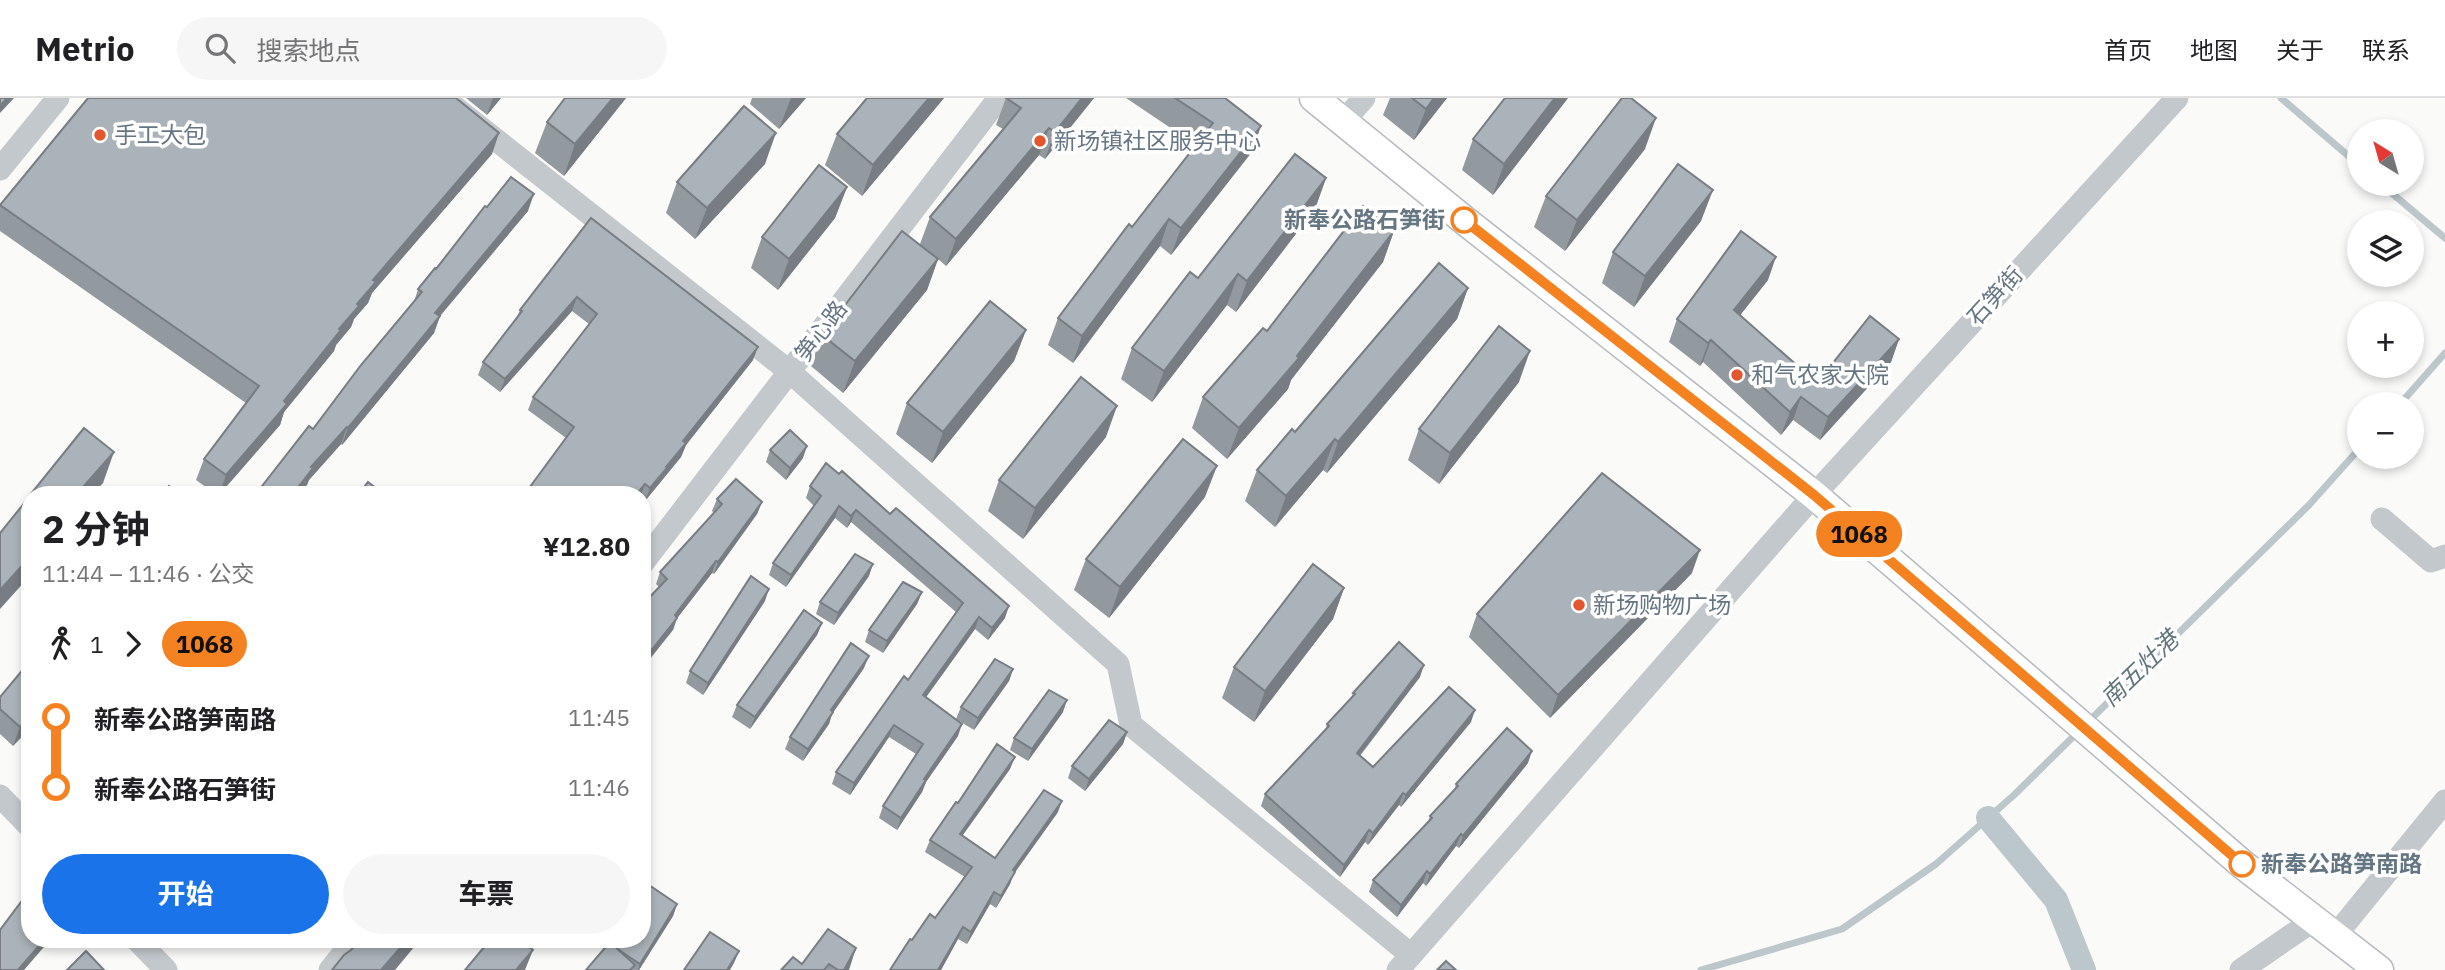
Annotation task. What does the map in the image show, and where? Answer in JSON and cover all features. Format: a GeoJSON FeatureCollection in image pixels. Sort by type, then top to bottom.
{"type":"FeatureCollection","features":[{"type":"Feature","properties":{"kind":"main road"},"geometry":{"type":"LineString","coordinates":[[1314,98],[1814,495],[2242,864],[2379,970]]}},
{"type":"Feature","properties":{"kind":"street"},"geometry":{"type":"LineString","coordinates":[[0,169],[58,98]]}},
{"type":"Feature","properties":{"kind":"street"},"geometry":{"type":"LineString","coordinates":[[443,98],[790,372],[1118,664],[1131,725],[1405,963]]}},
{"type":"Feature","properties":{"kind":"street","name":"笋心路"},"geometry":{"type":"LineString","coordinates":[[651,553],[999,98]]}},
{"type":"Feature","properties":{"kind":"street"},"geometry":{"type":"LineString","coordinates":[[1343,122],[1364,98]]}},
{"type":"Feature","properties":{"kind":"street","name":"石笋街"},"geometry":{"type":"LineString","coordinates":[[1405,963],[1814,495],[2177,98]]}},
{"type":"Feature","properties":{"kind":"street"},"geometry":{"type":"LineString","coordinates":[[2382,519],[2431,561],[2445,556]]}},
{"type":"Feature","properties":{"kind":"street"},"geometry":{"type":"LineString","coordinates":[[0,796],[21,818]]}},
{"type":"Feature","properties":{"kind":"street"},"geometry":{"type":"LineString","coordinates":[[2241,970],[2325,928],[2445,801]]}},
{"type":"Feature","properties":{"kind":"street"},"geometry":{"type":"LineString","coordinates":[[145,948],[166,970]]}},
{"type":"Feature","properties":{"kind":"street"},"geometry":{"type":"LineString","coordinates":[[330,970],[348,948]]}},
{"type":"Feature","properties":{"kind":"building"},"geometry":{"type":"Polygon","coordinates":[[[88,98],[456,98],[499,133],[373,280],[376,282],[357,304],[359,306],[284,401],[287,404],[226,475],[204,459],[259,386],[0,205],[88,98]]]}},
{"type":"Feature","properties":{"kind":"building"},"geometry":{"type":"Polygon","coordinates":[[[565,98],[613,98],[575,144],[547,122],[565,98]]]}},
{"type":"Feature","properties":{"kind":"building"},"geometry":{"type":"Polygon","coordinates":[[[867,98],[929,98],[873,165],[837,134],[867,98]]]}},
{"type":"Feature","properties":{"kind":"building"},"geometry":{"type":"Polygon","coordinates":[[[1006,98],[1082,98],[1055,132],[1049,128],[956,239],[930,217],[1021,108],[1006,98]]]}},
{"type":"Feature","properties":{"kind":"building"},"geometry":{"type":"Polygon","coordinates":[[[1175,98],[1225,98],[1261,126],[1181,228],[1169,219],[1082,336],[1058,318],[1129,224],[1132,227],[1213,123],[1175,98]]]}},
{"type":"Feature","properties":{"kind":"building"},"geometry":{"type":"Polygon","coordinates":[[[1412,98],[1434,98],[1426,109],[1412,98]]]}},
{"type":"Feature","properties":{"kind":"building"},"geometry":{"type":"Polygon","coordinates":[[[1505,98],[1555,98],[1504,164],[1473,139],[1505,98]]]}},
{"type":"Feature","properties":{"kind":"building"},"geometry":{"type":"Polygon","coordinates":[[[1622,98],[1631,98],[1656,118],[1577,220],[1546,196],[1622,98]]]}},
{"type":"Feature","properties":{"kind":"building"},"geometry":{"type":"Polygon","coordinates":[[[744,106],[776,133],[707,208],[677,182],[744,106]]]}},
{"type":"Feature","properties":{"kind":"building"},"geometry":{"type":"Polygon","coordinates":[[[1295,154],[1326,178],[1247,281],[1238,274],[1164,371],[1132,348],[1190,272],[1198,278],[1295,154]]]}},
{"type":"Feature","properties":{"kind":"building"},"geometry":{"type":"Polygon","coordinates":[[[1678,164],[1713,190],[1645,276],[1613,252],[1678,164]]]}},
{"type":"Feature","properties":{"kind":"building"},"geometry":{"type":"Polygon","coordinates":[[[819,165],[847,187],[789,259],[762,237],[819,165]]]}},
{"type":"Feature","properties":{"kind":"building"},"geometry":{"type":"Polygon","coordinates":[[[511,177],[534,194],[435,313],[440,316],[348,428],[311,467],[313,468],[299,486],[262,486],[309,426],[313,429],[361,365],[422,292],[418,289],[485,206],[487,207],[511,177]]]}},
{"type":"Feature","properties":{"kind":"building"},"geometry":{"type":"Polygon","coordinates":[[[1363,206],[1394,231],[1297,356],[1299,358],[1239,428],[1203,397],[1263,328],[1267,331],[1363,206]]]}},
{"type":"Feature","properties":{"kind":"building"},"geometry":{"type":"Polygon","coordinates":[[[591,218],[758,347],[683,441],[686,443],[651,487],[645,484],[531,486],[574,427],[533,397],[597,314],[577,297],[505,379],[483,362],[522,311],[520,310],[591,218]]]}},
{"type":"Feature","properties":{"kind":"building"},"geometry":{"type":"Polygon","coordinates":[[[902,231],[938,259],[855,361],[822,335],[902,231]]]}},
{"type":"Feature","properties":{"kind":"building"},"geometry":{"type":"Polygon","coordinates":[[[1741,231],[1776,257],[1734,310],[1817,383],[1870,316],[1899,339],[1828,417],[1801,397],[1790,412],[1711,340],[1708,343],[1677,319],[1741,231]]]}},
{"type":"Feature","properties":{"kind":"building"},"geometry":{"type":"Polygon","coordinates":[[[1439,263],[1468,288],[1338,442],[1335,439],[1286,496],[1257,470],[1292,429],[1295,432],[1439,263]]]}},
{"type":"Feature","properties":{"kind":"building"},"geometry":{"type":"Polygon","coordinates":[[[990,301],[1026,330],[943,432],[907,403],[990,301]]]}},
{"type":"Feature","properties":{"kind":"building"},"geometry":{"type":"Polygon","coordinates":[[[1499,326],[1530,351],[1450,453],[1419,429],[1499,326]]]}},
{"type":"Feature","properties":{"kind":"building"},"geometry":{"type":"Polygon","coordinates":[[[1081,377],[1117,406],[1035,508],[999,480],[1081,377]]]}},
{"type":"Feature","properties":{"kind":"building"},"geometry":{"type":"Polygon","coordinates":[[[84,428],[114,452],[84,486],[37,486],[84,428]]]}},
{"type":"Feature","properties":{"kind":"building"},"geometry":{"type":"Polygon","coordinates":[[[790,430],[807,446],[790,468],[770,450],[790,430]]]}},
{"type":"Feature","properties":{"kind":"building"},"geometry":{"type":"Polygon","coordinates":[[[1183,439],[1217,466],[1120,587],[1086,559],[1183,439]]]}},
{"type":"Feature","properties":{"kind":"building"},"geometry":{"type":"Polygon","coordinates":[[[826,463],[839,474],[842,471],[890,514],[896,508],[1009,606],[992,628],[979,617],[923,695],[962,724],[901,818],[883,806],[923,744],[894,725],[854,783],[836,772],[904,676],[908,680],[963,603],[856,510],[851,516],[839,506],[791,575],[773,563],[821,496],[810,486],[826,463]]]}},
{"type":"Feature","properties":{"kind":"building","name":"新场购物广场"},"geometry":{"type":"Polygon","coordinates":[[[1602,473],[1700,550],[1558,695],[1477,614],[1602,473]]]}},
{"type":"Feature","properties":{"kind":"building"},"geometry":{"type":"Polygon","coordinates":[[[736,479],[762,502],[675,615],[677,618],[651,651],[651,596],[667,579],[660,572],[722,504],[717,499],[736,479]]]}},
{"type":"Feature","properties":{"kind":"building"},"geometry":{"type":"Polygon","coordinates":[[[21,507],[21,567],[0,590],[0,533],[21,507]]]}},
{"type":"Feature","properties":{"kind":"building"},"geometry":{"type":"Polygon","coordinates":[[[855,554],[873,564],[838,613],[820,602],[855,554]]]}},
{"type":"Feature","properties":{"kind":"building"},"geometry":{"type":"Polygon","coordinates":[[[1313,564],[1344,588],[1265,691],[1234,667],[1313,564]]]}},
{"type":"Feature","properties":{"kind":"building"},"geometry":{"type":"Polygon","coordinates":[[[751,576],[769,589],[708,683],[690,671],[751,576]]]}},
{"type":"Feature","properties":{"kind":"building"},"geometry":{"type":"Polygon","coordinates":[[[903,582],[922,592],[887,641],[869,630],[903,582]]]}},
{"type":"Feature","properties":{"kind":"building"},"geometry":{"type":"Polygon","coordinates":[[[804,610],[822,623],[755,717],[737,705],[804,610]]]}},
{"type":"Feature","properties":{"kind":"building"},"geometry":{"type":"Polygon","coordinates":[[[1399,642],[1424,665],[1357,753],[1373,767],[1449,687],[1475,710],[1406,795],[1403,793],[1373,833],[1369,830],[1344,865],[1265,794],[1329,726],[1327,724],[1399,642]]]}},
{"type":"Feature","properties":{"kind":"building"},"geometry":{"type":"Polygon","coordinates":[[[851,643],[869,656],[831,710],[833,712],[808,749],[790,737],[851,643]]]}},
{"type":"Feature","properties":{"kind":"building"},"geometry":{"type":"Polygon","coordinates":[[[995,659],[1013,669],[978,718],[961,707],[995,659]]]}},
{"type":"Feature","properties":{"kind":"building"},"geometry":{"type":"Polygon","coordinates":[[[21,672],[20,727],[0,709],[0,697],[21,672]]]}},
{"type":"Feature","properties":{"kind":"building"},"geometry":{"type":"Polygon","coordinates":[[[1049,690],[1067,700],[1032,749],[1014,738],[1049,690]]]}},
{"type":"Feature","properties":{"kind":"building"},"geometry":{"type":"Polygon","coordinates":[[[1109,720],[1127,732],[1089,779],[1072,766],[1109,720]]]}},
{"type":"Feature","properties":{"kind":"building"},"geometry":{"type":"Polygon","coordinates":[[[1507,728],[1532,751],[1463,836],[1461,834],[1430,874],[1427,871],[1401,905],[1373,880],[1432,818],[1430,816],[1458,786],[1456,784],[1507,728]]]}},
{"type":"Feature","properties":{"kind":"building"},"geometry":{"type":"Polygon","coordinates":[[[997,744],[1015,757],[960,834],[995,858],[1044,790],[1062,801],[1013,870],[1015,872],[1001,896],[994,892],[971,932],[963,927],[938,970],[890,970],[910,939],[912,940],[930,914],[935,918],[972,867],[930,840],[997,744]]]}},
{"type":"Feature","properties":{"kind":"building"},"geometry":{"type":"Polygon","coordinates":[[[651,886],[677,904],[651,946],[651,886]]]}},
{"type":"Feature","properties":{"kind":"building"},"geometry":{"type":"Polygon","coordinates":[[[21,902],[21,948],[37,948],[18,970],[0,970],[0,930],[21,902]]]}},
{"type":"Feature","properties":{"kind":"building"},"geometry":{"type":"Polygon","coordinates":[[[828,929],[856,948],[844,970],[838,970],[829,964],[824,970],[781,970],[793,957],[802,964],[828,929]]]}},
{"type":"Feature","properties":{"kind":"building"},"geometry":{"type":"Polygon","coordinates":[[[710,932],[739,951],[727,970],[684,970],[710,932]]]}},
{"type":"Feature","properties":{"kind":"building"},"geometry":{"type":"Polygon","coordinates":[[[400,948],[381,970],[332,970],[351,950],[400,948]]]}},
{"type":"Feature","properties":{"kind":"building"},"geometry":{"type":"Polygon","coordinates":[[[483,948],[533,950],[516,970],[465,970],[483,948]]]}},
{"type":"Feature","properties":{"kind":"building"},"geometry":{"type":"Polygon","coordinates":[[[605,948],[617,948],[635,965],[630,970],[586,970],[605,948]]]}},
{"type":"Feature","properties":{"kind":"building"},"geometry":{"type":"Polygon","coordinates":[[[616,948],[650,948],[640,964],[616,948]]]}},
{"type":"Feature","properties":{"kind":"building"},"geometry":{"type":"Polygon","coordinates":[[[86,951],[104,970],[67,970],[86,951]]]}},
{"type":"Feature","properties":{"kind":"building"},"geometry":{"type":"Polygon","coordinates":[[[1446,961],[1456,970],[1437,970],[1446,961]]]}},
{"type":"Feature","properties":{"kind":"waterway"},"geometry":{"type":"LineString","coordinates":[[2281,98],[2347,155]]}},
{"type":"Feature","properties":{"kind":"waterway"},"geometry":{"type":"LineString","coordinates":[[2395,196],[2445,238]]}},
{"type":"Feature","properties":{"kind":"waterway","name":"南五灶港"},"geometry":{"type":"LineString","coordinates":[[2411,392],[2445,353]]}},
{"type":"Feature","properties":{"kind":"waterway","name":"南五灶港"},"geometry":{"type":"LineString","coordinates":[[2088,722],[2309,505],[2347,462]]}},
{"type":"Feature","properties":{"kind":"waterway"},"geometry":{"type":"LineString","coordinates":[[1701,970],[1842,929],[1936,864],[2014,795],[2080,730]]}},
{"type":"Feature","properties":{"kind":"waterway","name":"南五灶港"},"geometry":{"type":"LineString","coordinates":[[1988,818],[2056,900],[2084,970]]}},
{"type":"Feature","properties":{"kind":"bus line","name":"1068"},"geometry":{"type":"LineString","coordinates":[[1464,220],[1814,495],[2242,864]]}},
{"type":"Feature","properties":{"kind":"place","name":"手工大包"},"geometry":{"type":"Point","coordinates":[100,135]}},
{"type":"Feature","properties":{"kind":"place","name":"新场镇社区服务中心"},"geometry":{"type":"Point","coordinates":[1040,141]}},
{"type":"Feature","properties":{"kind":"place","name":"新奉公路石笋街"},"geometry":{"type":"Point","coordinates":[1464,220]}},
{"type":"Feature","properties":{"kind":"place","name":"和气农家大院"},"geometry":{"type":"Point","coordinates":[1737,375]}},
{"type":"Feature","properties":{"kind":"place","name":"新场购物广场"},"geometry":{"type":"Point","coordinates":[1579,605]}},
{"type":"Feature","properties":{"kind":"place","name":"新奉公路笋南路"},"geometry":{"type":"Point","coordinates":[2242,864]}}]}
